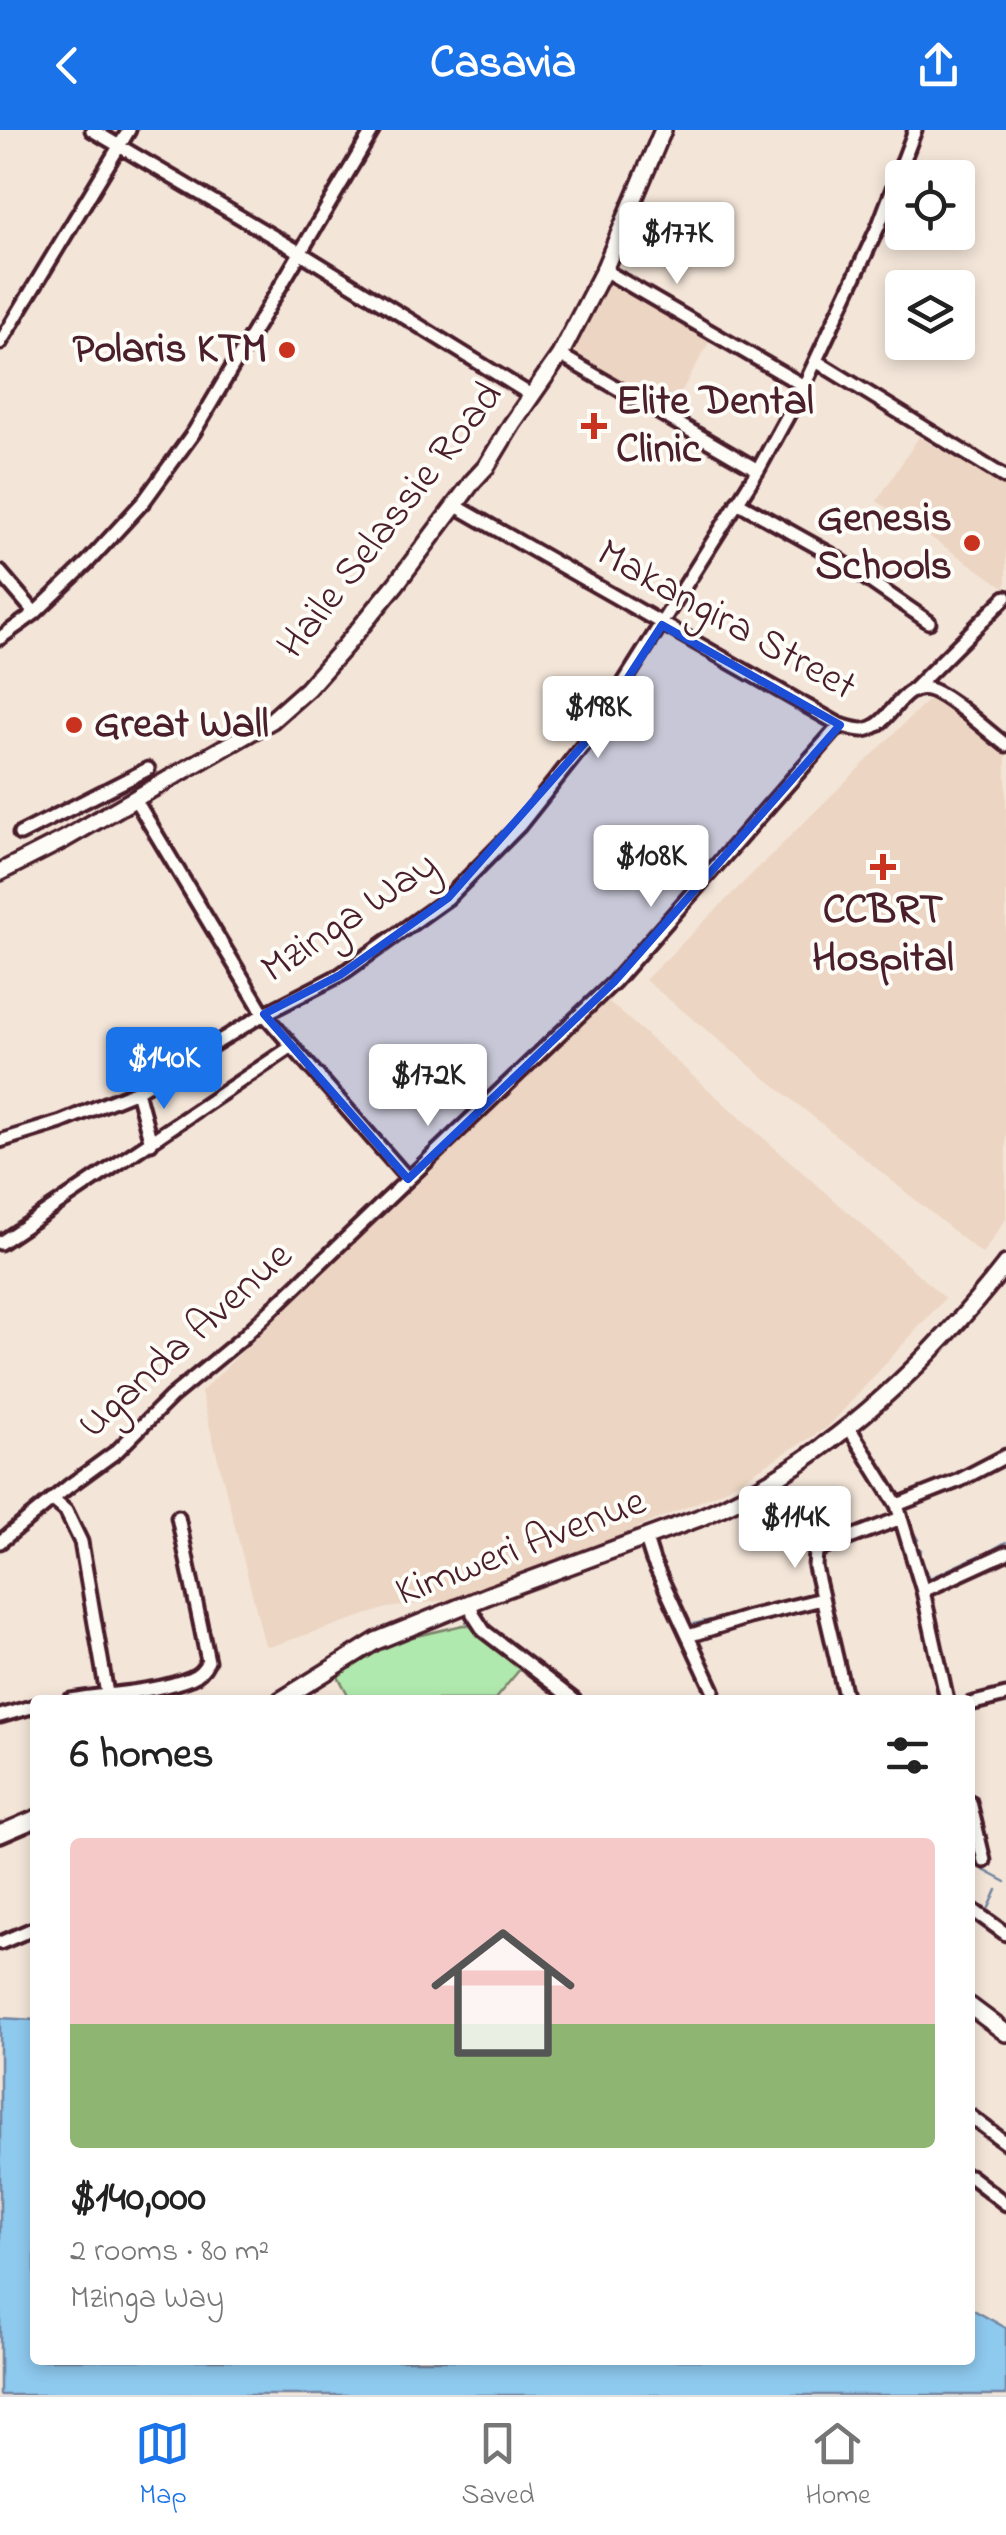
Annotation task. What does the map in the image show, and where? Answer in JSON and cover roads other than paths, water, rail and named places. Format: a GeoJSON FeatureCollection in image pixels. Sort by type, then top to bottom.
{"type":"FeatureCollection","features":[{"type":"Feature","properties":{"kind":"street"},"geometry":{"type":"LineString","coordinates":[[92,130],[531,396]]}},
{"type":"Feature","properties":{"kind":"street"},"geometry":{"type":"LineString","coordinates":[[2,334],[129,130]]}},
{"type":"Feature","properties":{"kind":"street"},"geometry":{"type":"LineString","coordinates":[[0,638],[35,613],[144,501],[194,432],[373,130]]}},
{"type":"Feature","properties":{"kind":"street","name":"Haile Selassie Road"},"geometry":{"type":"LineString","coordinates":[[0,872],[272,720],[345,646],[486,468],[560,355],[604,270],[663,130]]}},
{"type":"Feature","properties":{"kind":"street","name":"Mzinga Way"},"geometry":{"type":"LineString","coordinates":[[0,1141],[138,1091],[264,1014],[340,975],[448,898],[519,826],[590,738],[758,470],[804,386],[879,226],[915,130]]}},
{"type":"Feature","properties":{"kind":"street"},"geometry":{"type":"LineString","coordinates":[[604,270],[804,386]]}},
{"type":"Feature","properties":{"kind":"street"},"geometry":{"type":"LineString","coordinates":[[560,355],[758,470]]}},
{"type":"Feature","properties":{"kind":"street"},"geometry":{"type":"LineString","coordinates":[[816,361],[1006,478]]}},
{"type":"Feature","properties":{"kind":"street"},"geometry":{"type":"LineString","coordinates":[[738,502],[832,556],[929,622]]}},
{"type":"Feature","properties":{"kind":"street","name":"Makangira Street"},"geometry":{"type":"LineString","coordinates":[[456,506],[840,725],[868,730],[884,722],[913,690],[932,690],[1006,746]]}},
{"type":"Feature","properties":{"kind":"street"},"geometry":{"type":"LineString","coordinates":[[0,572],[35,613]]}},
{"type":"Feature","properties":{"kind":"street"},"geometry":{"type":"LineString","coordinates":[[913,690],[1006,596]]}},
{"type":"Feature","properties":{"kind":"street","name":"Uganda Avenue"},"geometry":{"type":"LineString","coordinates":[[0,1542],[117,1452],[156,1412],[240,1340],[614,982],[840,725]]}},
{"type":"Feature","properties":{"kind":"street"},"geometry":{"type":"LineString","coordinates":[[20,834],[148,769]]}},
{"type":"Feature","properties":{"kind":"street"},"geometry":{"type":"LineString","coordinates":[[135,798],[264,1014],[408,1180]]}},
{"type":"Feature","properties":{"kind":"street","name":"Mzinga Way"},"geometry":{"type":"LineString","coordinates":[[0,1243],[292,1047]]}},
{"type":"Feature","properties":{"kind":"street"},"geometry":{"type":"LineString","coordinates":[[138,1091],[151,1143]]}},
{"type":"Feature","properties":{"kind":"street","name":"Kimweri Avenue"},"geometry":{"type":"LineString","coordinates":[[288,1695],[376,1642],[700,1518],[755,1492],[808,1459],[909,1374],[1006,1264]]}},
{"type":"Feature","properties":{"kind":"street"},"geometry":{"type":"LineString","coordinates":[[848,1426],[901,1518],[923,1591],[946,1695]]}},
{"type":"Feature","properties":{"kind":"street"},"geometry":{"type":"LineString","coordinates":[[896,1505],[958,1481],[1006,1456]]}},
{"type":"Feature","properties":{"kind":"street"},"geometry":{"type":"LineString","coordinates":[[52,1499],[66,1512],[80,1542],[106,1694]]}},
{"type":"Feature","properties":{"kind":"street"},"geometry":{"type":"LineString","coordinates":[[100,1695],[143,1690],[195,1677],[206,1666],[178,1517]]}},
{"type":"Feature","properties":{"kind":"street"},"geometry":{"type":"LineString","coordinates":[[845,1695],[815,1567],[816,1552],[901,1518]]}},
{"type":"Feature","properties":{"kind":"street"},"geometry":{"type":"LineString","coordinates":[[646,1539],[713,1690]]}},
{"type":"Feature","properties":{"kind":"street"},"geometry":{"type":"LineString","coordinates":[[923,1591],[1006,1553]]}},
{"type":"Feature","properties":{"kind":"street"},"geometry":{"type":"LineString","coordinates":[[688,1636],[822,1598]]}},
{"type":"Feature","properties":{"kind":"street"},"geometry":{"type":"LineString","coordinates":[[471,1603],[484,1630],[568,1695]]}},
{"type":"Feature","properties":{"kind":"street"},"geometry":{"type":"LineString","coordinates":[[975,1703],[1006,1695]]}},
{"type":"Feature","properties":{"kind":"street"},"geometry":{"type":"LineString","coordinates":[[0,1716],[30,1707]]}},
{"type":"Feature","properties":{"kind":"street"},"geometry":{"type":"LineString","coordinates":[[0,1834],[30,1820]]}},
{"type":"Feature","properties":{"kind":"street"},"geometry":{"type":"LineString","coordinates":[[975,1823],[984,1862]]}},
{"type":"Feature","properties":{"kind":"street"},"geometry":{"type":"LineString","coordinates":[[975,1912],[1006,1934]]}},
{"type":"Feature","properties":{"kind":"street"},"geometry":{"type":"LineString","coordinates":[[0,1943],[30,1930]]}},
{"type":"Feature","properties":{"kind":"street"},"geometry":{"type":"LineString","coordinates":[[975,2010],[1005,2031]]}},
{"type":"Feature","properties":{"kind":"street"},"geometry":{"type":"LineString","coordinates":[[975,2120],[1006,2143]]}},
{"type":"Feature","properties":{"kind":"street"},"geometry":{"type":"LineString","coordinates":[[975,2180],[1006,2204]]}},
{"type":"Feature","properties":{"kind":"water"},"geometry":{"type":"Polygon","coordinates":[[[0,2018],[30,2020],[30,2365],[975,2365],[975,2311],[1006,2328],[1006,2395],[0,2395],[0,2018]]]}},
{"type":"Feature","properties":{"kind":"waterway"},"geometry":{"type":"LineString","coordinates":[[903,1495],[942,1481]]}},
{"type":"Feature","properties":{"kind":"waterway"},"geometry":{"type":"LineString","coordinates":[[907,1522],[918,1540]]}},
{"type":"Feature","properties":{"kind":"waterway"},"geometry":{"type":"LineString","coordinates":[[873,1535],[898,1526]]}},
{"type":"Feature","properties":{"kind":"waterway"},"geometry":{"type":"LineString","coordinates":[[988,1552],[1006,1542]]}},
{"type":"Feature","properties":{"kind":"waterway"},"geometry":{"type":"LineString","coordinates":[[921,1549],[920,1557],[930,1578],[980,1555]]}},
{"type":"Feature","properties":{"kind":"waterway"},"geometry":{"type":"LineString","coordinates":[[729,1616],[746,1612]]}},
{"type":"Feature","properties":{"kind":"waterway"},"geometry":{"type":"LineString","coordinates":[[689,1625],[720,1618]]}},
{"type":"Feature","properties":{"kind":"waterway"},"geometry":{"type":"LineString","coordinates":[[466,1622],[477,1628]]}},
{"type":"Feature","properties":{"kind":"waterway"},"geometry":{"type":"LineString","coordinates":[[695,1665],[706,1692]]}},
{"type":"Feature","properties":{"kind":"waterway"},"geometry":{"type":"LineString","coordinates":[[978,1867],[1006,1882]]}},
{"type":"Feature","properties":{"kind":"waterway"},"geometry":{"type":"LineString","coordinates":[[987,1912],[997,1890]]}},
{"type":"Feature","properties":{"kind":"place","name":"Polaris KTM"},"geometry":{"type":"Point","coordinates":[287,350]}},
{"type":"Feature","properties":{"kind":"place","name":"Elite Dental Clinic"},"geometry":{"type":"Point","coordinates":[594,426]}},
{"type":"Feature","properties":{"kind":"place","name":"Genesis Schools"},"geometry":{"type":"Point","coordinates":[972,543]}},
{"type":"Feature","properties":{"kind":"place","name":"Great Wall"},"geometry":{"type":"Point","coordinates":[74,725]}},
{"type":"Feature","properties":{"kind":"place","name":"CCBRT Hospital"},"geometry":{"type":"Point","coordinates":[883,867]}}]}
